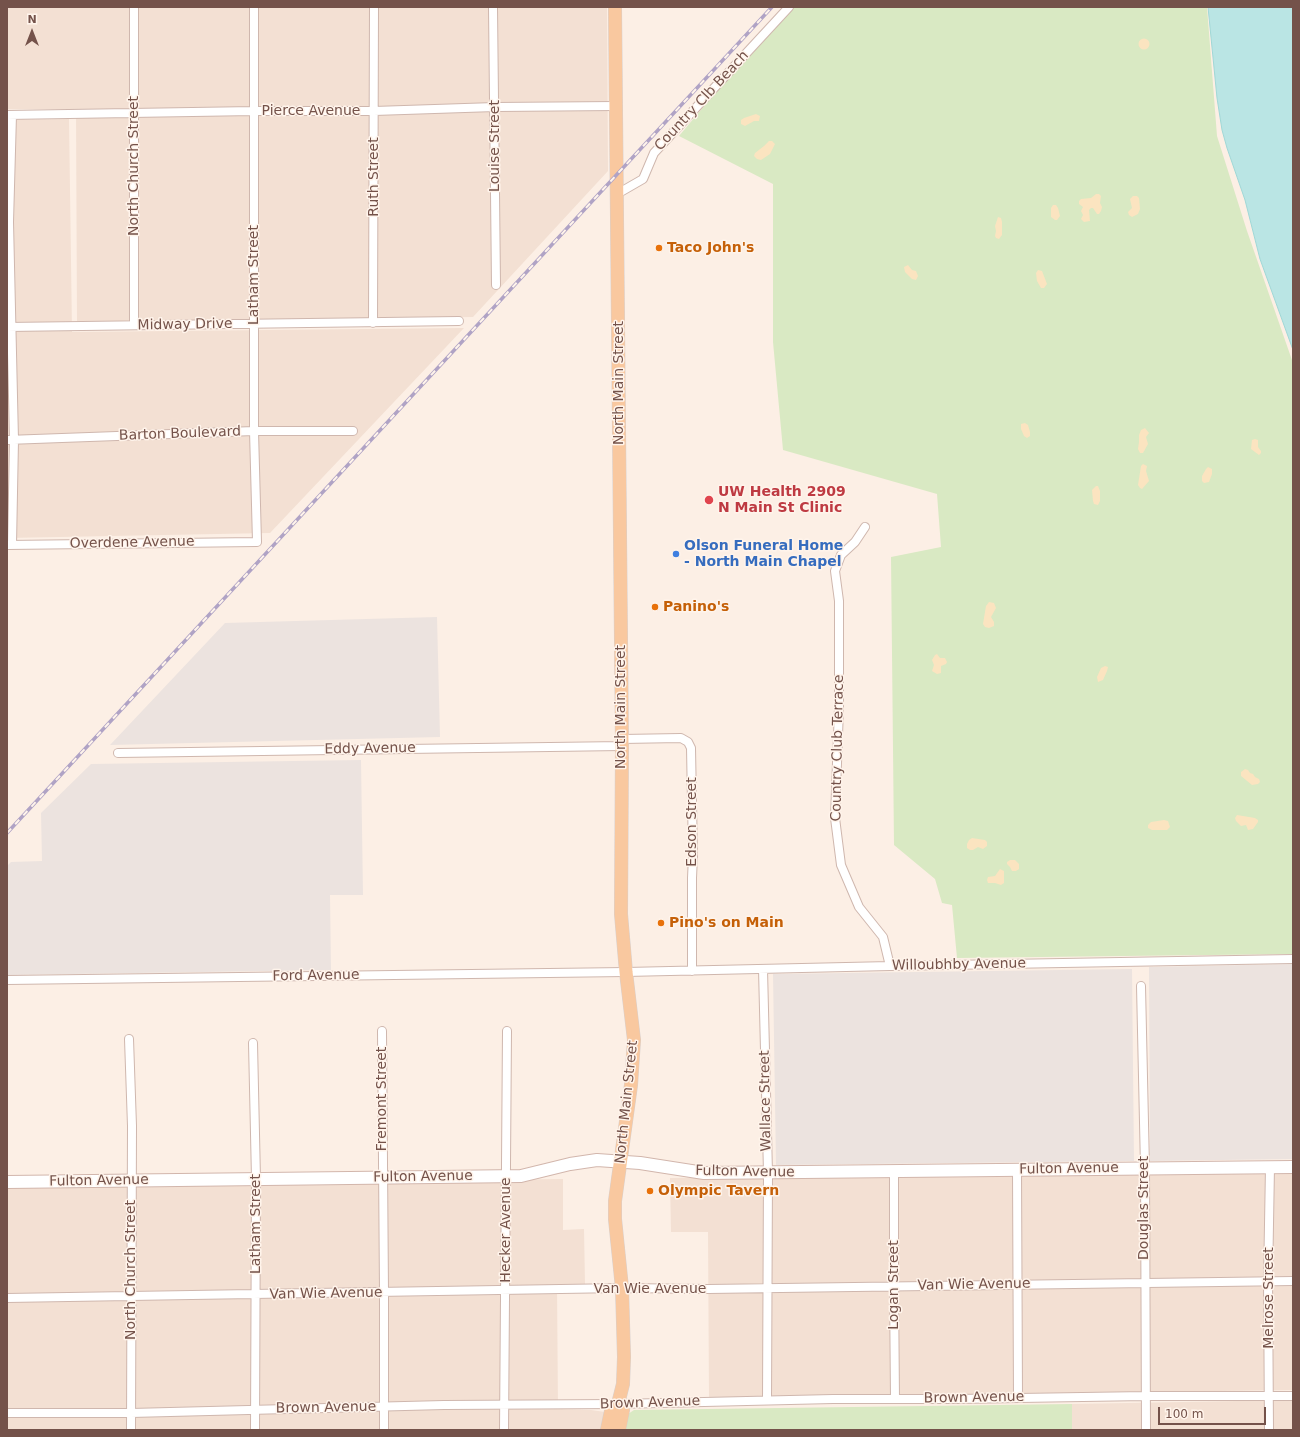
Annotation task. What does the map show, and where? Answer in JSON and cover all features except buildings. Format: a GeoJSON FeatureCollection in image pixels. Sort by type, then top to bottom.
{"type":"FeatureCollection","features":[{"type":"Feature","properties":{"kind":"main road","name":"North Main Street"},"geometry":{"type":"LineString","coordinates":[[607,1430],[611,1411],[618,1404],[623,1384],[624,1364],[622,1288],[615,1209],[631,1085],[634,1048],[634,1031],[626,972],[621,914],[622,743],[616,7]]}},
{"type":"Feature","properties":{"kind":"main road","name":"North Main Street"},"geometry":{"type":"LineString","coordinates":[[618,1404],[623,1410],[619,1430]]}},
{"type":"Feature","properties":{"kind":"street","name":"North Church Street"},"geometry":{"type":"LineString","coordinates":[[134,7],[134,325]]}},
{"type":"Feature","properties":{"kind":"street","name":"Latham Street"},"geometry":{"type":"LineString","coordinates":[[254,7],[254,431],[257,542]]}},
{"type":"Feature","properties":{"kind":"street","name":"Ruth Street"},"geometry":{"type":"LineString","coordinates":[[373,323],[374,7]]}},
{"type":"Feature","properties":{"kind":"street","name":"Louise Street"},"geometry":{"type":"LineString","coordinates":[[493,7],[496,286]]}},
{"type":"Feature","properties":{"kind":"street","name":"Country Clb Beach"},"geometry":{"type":"LineString","coordinates":[[617,194],[643,179],[654,153],[789,7]]}},
{"type":"Feature","properties":{"kind":"street","name":"Pierce Avenue"},"geometry":{"type":"LineString","coordinates":[[10,115],[254,111],[374,111],[495,107],[616,106]]}},
{"type":"Feature","properties":{"kind":"street"},"geometry":{"type":"LineString","coordinates":[[10,115],[8,222],[11,440],[10,545]]}},
{"type":"Feature","properties":{"kind":"street","name":"Midway Drive"},"geometry":{"type":"LineString","coordinates":[[9,327],[459,321]]}},
{"type":"Feature","properties":{"kind":"street","name":"Barton Boulevard"},"geometry":{"type":"LineString","coordinates":[[11,440],[254,431],[352,430]]}},
{"type":"Feature","properties":{"kind":"street","name":"Country Club Terrace"},"geometry":{"type":"LineString","coordinates":[[865,527],[855,542],[841,555],[835,571],[839,601],[839,708],[835,818],[841,865],[859,907],[883,937],[890,966]]}},
{"type":"Feature","properties":{"kind":"street","name":"Overdene Avenue"},"geometry":{"type":"LineString","coordinates":[[10,545],[257,542]]}},
{"type":"Feature","properties":{"kind":"street","name":"Edson Street"},"geometry":{"type":"LineString","coordinates":[[622,743],[681,738],[688,742],[691,748],[693,856],[692,971]]}},
{"type":"Feature","properties":{"kind":"street","name":"Eddy Avenue"},"geometry":{"type":"LineString","coordinates":[[118,753],[622,743]]}},
{"type":"Feature","properties":{"kind":"street","name":"Willoubhby Avenue"},"geometry":{"type":"LineString","coordinates":[[626,972],[1293,959]]}},
{"type":"Feature","properties":{"kind":"street","name":"Wallace Street"},"geometry":{"type":"LineString","coordinates":[[763,969],[768,1173],[767,1400]]}},
{"type":"Feature","properties":{"kind":"street","name":"Ford Avenue"},"geometry":{"type":"LineString","coordinates":[[7,980],[626,972]]}},
{"type":"Feature","properties":{"kind":"street","name":"Douglas Street"},"geometry":{"type":"LineString","coordinates":[[1141,986],[1145,1168],[1146,1430]]}},
{"type":"Feature","properties":{"kind":"street","name":"Fremont Street"},"geometry":{"type":"LineString","coordinates":[[382,1031],[384,1430]]}},
{"type":"Feature","properties":{"kind":"street","name":"Hecker Avenue"},"geometry":{"type":"LineString","coordinates":[[504,1430],[507,1031]]}},
{"type":"Feature","properties":{"kind":"street","name":"North Church Street"},"geometry":{"type":"LineString","coordinates":[[129,1039],[132,1126],[131,1430]]}},
{"type":"Feature","properties":{"kind":"street","name":"Latham Street"},"geometry":{"type":"LineString","coordinates":[[253,1042],[256,1179],[255,1430]]}},
{"type":"Feature","properties":{"kind":"street","name":"Fulton Avenue"},"geometry":{"type":"LineString","coordinates":[[7,1182],[521,1176],[589,1160],[652,1164],[691,1172],[704,1173],[1293,1166]]}},
{"type":"Feature","properties":{"kind":"street","name":"Melrose Street"},"geometry":{"type":"LineString","coordinates":[[1269,1430],[1268,1281],[1270,1167]]}},
{"type":"Feature","properties":{"kind":"street"},"geometry":{"type":"LineString","coordinates":[[1017,1170],[1018,1398]]}},
{"type":"Feature","properties":{"kind":"street","name":"Logan Street"},"geometry":{"type":"LineString","coordinates":[[894,1171],[896,1399]]}},
{"type":"Feature","properties":{"kind":"street","name":"Van Wie Avenue"},"geometry":{"type":"LineString","coordinates":[[7,1298],[622,1288],[767,1288],[1293,1281]]}},
{"type":"Feature","properties":{"kind":"street","name":"Brown Avenue"},"geometry":{"type":"LineString","coordinates":[[7,1413],[132,1413],[833,1399],[1293,1396]]}},
{"type":"Feature","properties":{"kind":"shaded area"},"geometry":{"type":"Polygon","coordinates":[[[7,7],[607,7],[608,171],[473,317],[77,323],[76,109],[7,109],[7,7]]]}},
{"type":"Feature","properties":{"kind":"shaded area"},"geometry":{"type":"Polygon","coordinates":[[[69,119],[72,332],[464,328],[270,533],[7,538],[7,120],[69,119]]]}},
{"type":"Feature","properties":{"kind":"shaded area"},"geometry":{"type":"Polygon","coordinates":[[[437,617],[440,737],[110,745],[225,623],[437,617]]]}},
{"type":"Feature","properties":{"kind":"shaded area"},"geometry":{"type":"Polygon","coordinates":[[[361,760],[363,895],[330,895],[331,970],[7,975],[7,866],[11,862],[42,861],[41,813],[91,764],[361,760]]]}},
{"type":"Feature","properties":{"kind":"shaded area"},"geometry":{"type":"Polygon","coordinates":[[[1293,964],[1293,1159],[1150,1161],[1149,967],[1293,964]]]}},
{"type":"Feature","properties":{"kind":"shaded area"},"geometry":{"type":"Polygon","coordinates":[[[1132,969],[1134,1161],[776,1165],[773,974],[1132,969]]]}},
{"type":"Feature","properties":{"kind":"shaded area"},"geometry":{"type":"Polygon","coordinates":[[[1293,1169],[1293,1390],[709,1398],[708,1232],[671,1232],[670,1178],[1293,1169]]]}},
{"type":"Feature","properties":{"kind":"shaded area"},"geometry":{"type":"Polygon","coordinates":[[[563,1179],[563,1230],[584,1229],[585,1284],[557,1285],[558,1409],[605,1412],[602,1430],[7,1430],[7,1189],[11,1186],[563,1179]]]}},
{"type":"Feature","properties":{"kind":"shaded area"},"geometry":{"type":"Polygon","coordinates":[[[1293,1400],[1293,1430],[1072,1430],[1072,1404],[1293,1400]]]}},
{"type":"Feature","properties":{"kind":"green space"},"geometry":{"type":"Polygon","coordinates":[[[794,7],[1207,7],[1217,136],[1247,231],[1293,363],[1293,954],[957,958],[952,905],[942,903],[935,879],[894,845],[891,557],[941,547],[937,494],[783,450],[773,342],[773,184],[679,136],[705,105],[794,7]]]}},
{"type":"Feature","properties":{"kind":"green space"},"geometry":{"type":"Polygon","coordinates":[[[1072,1404],[1072,1430],[623,1430],[628,1414],[634,1410],[1072,1404]]]}},
{"type":"Feature","properties":{"kind":"sand"},"geometry":{"type":"Polygon","coordinates":[[[1144,38],[1148,40],[1150,44],[1148,48],[1144,50],[1140,48],[1138,44],[1140,40],[1144,38]]]}},
{"type":"Feature","properties":{"kind":"sand"},"geometry":{"type":"Polygon","coordinates":[[[756,114],[760,116],[759,121],[754,121],[745,126],[741,124],[741,120],[744,118],[756,114]]]}},
{"type":"Feature","properties":{"kind":"sand"},"geometry":{"type":"Polygon","coordinates":[[[769,141],[772,141],[775,144],[770,154],[761,160],[757,159],[754,156],[755,153],[769,141]]]}},
{"type":"Feature","properties":{"kind":"sand"},"geometry":{"type":"Polygon","coordinates":[[[1096,194],[1101,196],[1101,211],[1097,214],[1093,208],[1091,208],[1089,210],[1090,221],[1084,222],[1081,219],[1083,215],[1081,211],[1083,207],[1079,204],[1079,201],[1081,199],[1091,198],[1096,194]]]}},
{"type":"Feature","properties":{"kind":"sand"},"geometry":{"type":"Polygon","coordinates":[[[1133,196],[1137,196],[1139,198],[1140,209],[1138,214],[1132,217],[1128,212],[1132,208],[1130,199],[1133,196]]]}},
{"type":"Feature","properties":{"kind":"sand"},"geometry":{"type":"Polygon","coordinates":[[[1053,205],[1056,205],[1058,208],[1060,216],[1057,220],[1051,217],[1051,208],[1053,205]]]}},
{"type":"Feature","properties":{"kind":"sand"},"geometry":{"type":"Polygon","coordinates":[[[998,217],[1001,218],[1002,222],[1002,235],[999,239],[995,236],[995,226],[998,217]]]}},
{"type":"Feature","properties":{"kind":"sand"},"geometry":{"type":"Polygon","coordinates":[[[908,265],[912,270],[916,271],[918,276],[916,280],[912,279],[905,272],[904,267],[908,265]]]}},
{"type":"Feature","properties":{"kind":"sand"},"geometry":{"type":"Polygon","coordinates":[[[1038,270],[1042,271],[1047,284],[1044,288],[1041,288],[1037,281],[1036,273],[1038,270]]]}},
{"type":"Feature","properties":{"kind":"sand"},"geometry":{"type":"Polygon","coordinates":[[[1025,423],[1028,425],[1030,432],[1030,436],[1027,438],[1024,436],[1021,429],[1021,424],[1025,423]]]}},
{"type":"Feature","properties":{"kind":"sand"},"geometry":{"type":"Polygon","coordinates":[[[1145,428],[1149,433],[1146,437],[1148,444],[1143,453],[1140,453],[1138,449],[1139,435],[1141,430],[1145,428]]]}},
{"type":"Feature","properties":{"kind":"sand"},"geometry":{"type":"Polygon","coordinates":[[[1252,440],[1258,440],[1258,447],[1261,451],[1259,455],[1251,449],[1252,440]]]}},
{"type":"Feature","properties":{"kind":"sand"},"geometry":{"type":"Polygon","coordinates":[[[1143,464],[1147,466],[1146,471],[1149,481],[1142,489],[1138,485],[1141,466],[1143,464]]]}},
{"type":"Feature","properties":{"kind":"sand"},"geometry":{"type":"Polygon","coordinates":[[[1208,467],[1212,469],[1212,474],[1209,482],[1204,483],[1202,481],[1202,476],[1208,467]]]}},
{"type":"Feature","properties":{"kind":"sand"},"geometry":{"type":"Polygon","coordinates":[[[1098,486],[1100,491],[1100,501],[1098,505],[1094,504],[1093,501],[1092,490],[1098,486]]]}},
{"type":"Feature","properties":{"kind":"sand"},"geometry":{"type":"Polygon","coordinates":[[[989,602],[994,603],[996,608],[991,617],[994,622],[994,626],[989,628],[985,627],[983,624],[986,606],[989,602]]]}},
{"type":"Feature","properties":{"kind":"sand"},"geometry":{"type":"Polygon","coordinates":[[[937,654],[940,658],[945,658],[947,662],[941,666],[941,673],[937,674],[932,671],[934,665],[932,660],[937,654]]]}},
{"type":"Feature","properties":{"kind":"sand"},"geometry":{"type":"Polygon","coordinates":[[[1105,666],[1108,667],[1107,671],[1103,680],[1098,682],[1097,677],[1101,668],[1105,666]]]}},
{"type":"Feature","properties":{"kind":"sand"},"geometry":{"type":"Polygon","coordinates":[[[1245,769],[1259,779],[1260,782],[1258,784],[1252,785],[1241,776],[1241,772],[1245,769]]]}},
{"type":"Feature","properties":{"kind":"sand"},"geometry":{"type":"Polygon","coordinates":[[[1237,815],[1255,818],[1258,822],[1253,829],[1248,830],[1246,825],[1241,826],[1236,821],[1235,818],[1237,815]]]}},
{"type":"Feature","properties":{"kind":"sand"},"geometry":{"type":"Polygon","coordinates":[[[1164,820],[1168,821],[1170,827],[1167,830],[1152,830],[1148,828],[1148,825],[1151,822],[1164,820]]]}},
{"type":"Feature","properties":{"kind":"sand"},"geometry":{"type":"Polygon","coordinates":[[[972,838],[985,840],[987,842],[987,846],[983,849],[978,847],[970,850],[967,848],[967,844],[972,838]]]}},
{"type":"Feature","properties":{"kind":"sand"},"geometry":{"type":"Polygon","coordinates":[[[1010,860],[1015,860],[1019,864],[1019,869],[1012,871],[1007,864],[1010,860]]]}},
{"type":"Feature","properties":{"kind":"sand"},"geometry":{"type":"Polygon","coordinates":[[[1000,869],[1004,871],[1004,883],[1001,885],[988,883],[988,877],[995,876],[1000,869]]]}},
{"type":"Feature","properties":{"kind":"water"},"geometry":{"type":"Polygon","coordinates":[[[1208,7],[1293,7],[1293,350],[1260,259],[1245,200],[1222,130],[1217,98],[1208,7]]]}},
{"type":"Feature","properties":{"kind":"railway"},"geometry":{"type":"LineString","coordinates":[[7,833],[772,7]]}},
{"type":"Feature","properties":{"kind":"place","name":"Taco John's"},"geometry":{"type":"Point","coordinates":[659,248]}},
{"type":"Feature","properties":{"kind":"place","name":"UW Health 2909 N Main St Clinic"},"geometry":{"type":"Point","coordinates":[709,500]}},
{"type":"Feature","properties":{"kind":"place","name":"Olson Funeral Home - North Main Chapel"},"geometry":{"type":"Point","coordinates":[676,554]}},
{"type":"Feature","properties":{"kind":"place","name":"Panino's"},"geometry":{"type":"Point","coordinates":[655,607]}},
{"type":"Feature","properties":{"kind":"place","name":"Pino's on Main"},"geometry":{"type":"Point","coordinates":[661,923]}},
{"type":"Feature","properties":{"kind":"place","name":"Olympic Tavern"},"geometry":{"type":"Point","coordinates":[650,1191]}}]}
